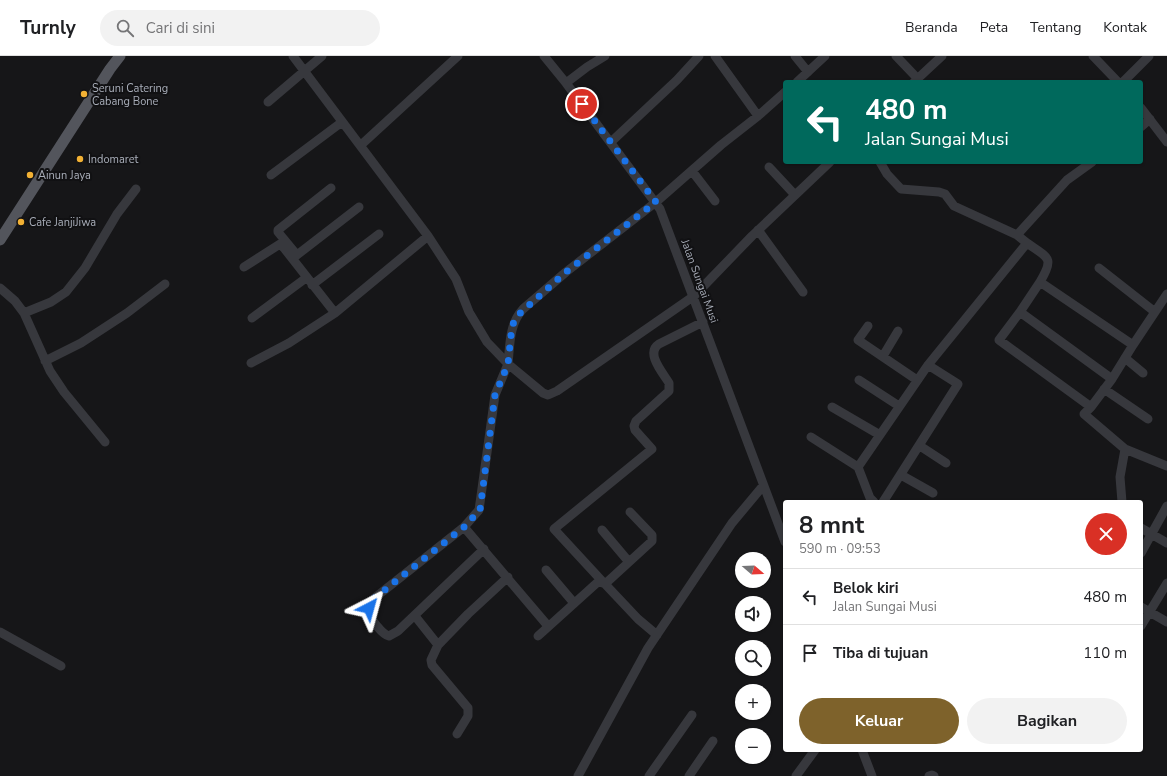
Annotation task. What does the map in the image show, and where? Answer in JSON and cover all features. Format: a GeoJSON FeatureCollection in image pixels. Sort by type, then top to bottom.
{"type":"FeatureCollection","features":[{"type":"Feature","properties":{"kind":"main road"},"geometry":{"type":"LineString","coordinates":[[0,240],[110,69],[120,56]]}},
{"type":"Feature","properties":{"kind":"street"},"geometry":{"type":"LineString","coordinates":[[293,56],[428,236],[456,279],[469,312],[486,342],[508,364],[539,390],[548,395],[552,394],[694,296],[758,230],[828,164]]}},
{"type":"Feature","properties":{"kind":"street"},"geometry":{"type":"LineString","coordinates":[[268,102],[322,56]]}},
{"type":"Feature","properties":{"kind":"street"},"geometry":{"type":"LineString","coordinates":[[360,145],[458,56]]}},
{"type":"Feature","properties":{"kind":"street","name":"Jalan Sungai Musi"},"geometry":{"type":"LineString","coordinates":[[544,56],[660,208],[783,537]]}},
{"type":"Feature","properties":{"kind":"street"},"geometry":{"type":"LineString","coordinates":[[566,83],[587,66],[605,56]]}},
{"type":"Feature","properties":{"kind":"street"},"geometry":{"type":"LineString","coordinates":[[611,142],[677,80],[699,56]]}},
{"type":"Feature","properties":{"kind":"street"},"geometry":{"type":"LineString","coordinates":[[715,56],[758,116]]}},
{"type":"Feature","properties":{"kind":"street"},"geometry":{"type":"LineString","coordinates":[[795,56],[808,72]]}},
{"type":"Feature","properties":{"kind":"street"},"geometry":{"type":"LineString","coordinates":[[799,80],[825,56]]}},
{"type":"Feature","properties":{"kind":"street"},"geometry":{"type":"LineString","coordinates":[[896,56],[916,80],[942,56]]}},
{"type":"Feature","properties":{"kind":"street"},"geometry":{"type":"LineString","coordinates":[[1093,56],[1116,80]]}},
{"type":"Feature","properties":{"kind":"street"},"geometry":{"type":"LineString","coordinates":[[1125,80],[1149,56]]}},
{"type":"Feature","properties":{"kind":"street"},"geometry":{"type":"LineString","coordinates":[[484,549],[415,616],[392,635],[386,636],[370,617],[369,608],[372,600],[464,527],[480,510],[495,395],[508,364],[512,326],[517,316],[566,272],[656,202],[783,94]]}},
{"type":"Feature","properties":{"kind":"street"},"geometry":{"type":"LineString","coordinates":[[1143,110],[1167,142]]}},
{"type":"Feature","properties":{"kind":"street"},"geometry":{"type":"LineString","coordinates":[[1143,125],[1150,119]]}},
{"type":"Feature","properties":{"kind":"street"},"geometry":{"type":"LineString","coordinates":[[271,175],[342,122]]}},
{"type":"Feature","properties":{"kind":"street"},"geometry":{"type":"LineString","coordinates":[[881,164],[887,174],[901,189],[939,192],[945,194],[954,206],[1017,235],[1046,256],[1049,262],[1048,268],[1020,312],[999,340],[1091,407]]}},
{"type":"Feature","properties":{"kind":"street"},"geometry":{"type":"LineString","coordinates":[[1017,235],[1066,180],[1089,164]]}},
{"type":"Feature","properties":{"kind":"street"},"geometry":{"type":"LineString","coordinates":[[769,167],[795,195]]}},
{"type":"Feature","properties":{"kind":"street"},"geometry":{"type":"LineString","coordinates":[[692,171],[715,201]]}},
{"type":"Feature","properties":{"kind":"street"},"geometry":{"type":"LineString","coordinates":[[331,188],[278,230],[278,232],[309,281],[335,313]]}},
{"type":"Feature","properties":{"kind":"street"},"geometry":{"type":"LineString","coordinates":[[24,313],[51,302],[66,292],[85,268],[117,214],[136,189]]}},
{"type":"Feature","properties":{"kind":"street"},"geometry":{"type":"LineString","coordinates":[[294,256],[359,207]]}},
{"type":"Feature","properties":{"kind":"street"},"geometry":{"type":"LineString","coordinates":[[758,230],[803,292]]}},
{"type":"Feature","properties":{"kind":"street"},"geometry":{"type":"LineString","coordinates":[[252,318],[379,234]]}},
{"type":"Feature","properties":{"kind":"street"},"geometry":{"type":"LineString","coordinates":[[250,363],[289,343],[335,313],[428,236]]}},
{"type":"Feature","properties":{"kind":"street"},"geometry":{"type":"LineString","coordinates":[[858,466],[928,365],[1027,243]]}},
{"type":"Feature","properties":{"kind":"street"},"geometry":{"type":"LineString","coordinates":[[244,267],[278,244],[294,256]]}},
{"type":"Feature","properties":{"kind":"street"},"geometry":{"type":"LineString","coordinates":[[1098,268],[1155,312]]}},
{"type":"Feature","properties":{"kind":"street"},"geometry":{"type":"LineString","coordinates":[[1040,282],[1133,345]]}},
{"type":"Feature","properties":{"kind":"street"},"geometry":{"type":"LineString","coordinates":[[45,361],[81,343],[127,313],[165,284]]}},
{"type":"Feature","properties":{"kind":"street"},"geometry":{"type":"LineString","coordinates":[[0,288],[15,301],[24,313],[50,371],[64,392],[106,442]]}},
{"type":"Feature","properties":{"kind":"street"},"geometry":{"type":"LineString","coordinates":[[1167,294],[1112,379],[1084,414],[1125,449],[1167,466]]}},
{"type":"Feature","properties":{"kind":"street"},"geometry":{"type":"LineString","coordinates":[[1020,312],[1112,379]]}},
{"type":"Feature","properties":{"kind":"street"},"geometry":{"type":"LineString","coordinates":[[658,635],[635,615],[554,529],[652,449],[635,430],[634,426],[636,421],[669,391],[670,388],[670,383],[653,356],[653,351],[659,344],[703,322]]}},
{"type":"Feature","properties":{"kind":"street"},"geometry":{"type":"LineString","coordinates":[[868,326],[858,340],[917,380]]}},
{"type":"Feature","properties":{"kind":"street"},"geometry":{"type":"LineString","coordinates":[[883,356],[898,331]]}},
{"type":"Feature","properties":{"kind":"street"},"geometry":{"type":"LineString","coordinates":[[1125,358],[1143,373]]}},
{"type":"Feature","properties":{"kind":"street"},"geometry":{"type":"LineString","coordinates":[[884,500],[958,384],[928,365]]}},
{"type":"Feature","properties":{"kind":"street"},"geometry":{"type":"LineString","coordinates":[[860,380],[899,406]]}},
{"type":"Feature","properties":{"kind":"street"},"geometry":{"type":"LineString","coordinates":[[1104,389],[1148,419]]}},
{"type":"Feature","properties":{"kind":"street"},"geometry":{"type":"LineString","coordinates":[[832,407],[880,435]]}},
{"type":"Feature","properties":{"kind":"street"},"geometry":{"type":"LineString","coordinates":[[811,437],[858,466],[872,500]]}},
{"type":"Feature","properties":{"kind":"street"},"geometry":{"type":"LineString","coordinates":[[920,446],[946,463]]}},
{"type":"Feature","properties":{"kind":"street"},"geometry":{"type":"LineString","coordinates":[[1122,500],[1120,477],[1125,449]]}},
{"type":"Feature","properties":{"kind":"street"},"geometry":{"type":"LineString","coordinates":[[901,475],[933,493]]}},
{"type":"Feature","properties":{"kind":"street"},"geometry":{"type":"LineString","coordinates":[[578,776],[648,648],[732,523],[763,486]]}},
{"type":"Feature","properties":{"kind":"street"},"geometry":{"type":"LineString","coordinates":[[1143,550],[1167,506]]}},
{"type":"Feature","properties":{"kind":"street"},"geometry":{"type":"LineString","coordinates":[[604,583],[652,542],[652,535],[630,512]]}},
{"type":"Feature","properties":{"kind":"street"},"geometry":{"type":"LineString","coordinates":[[464,527],[508,577],[548,626]]}},
{"type":"Feature","properties":{"kind":"street"},"geometry":{"type":"LineString","coordinates":[[1143,529],[1167,543]]}},
{"type":"Feature","properties":{"kind":"street"},"geometry":{"type":"LineString","coordinates":[[602,530],[630,562]]}},
{"type":"Feature","properties":{"kind":"street"},"geometry":{"type":"LineString","coordinates":[[546,570],[574,603]]}},
{"type":"Feature","properties":{"kind":"street"},"geometry":{"type":"LineString","coordinates":[[457,734],[468,716],[468,708],[432,665],[431,660],[438,646],[468,614],[508,577]]}},
{"type":"Feature","properties":{"kind":"street"},"geometry":{"type":"LineString","coordinates":[[538,636],[597,581],[604,583]]}},
{"type":"Feature","properties":{"kind":"street"},"geometry":{"type":"LineString","coordinates":[[1143,623],[1167,583]]}},
{"type":"Feature","properties":{"kind":"street"},"geometry":{"type":"LineString","coordinates":[[1143,608],[1167,622]]}},
{"type":"Feature","properties":{"kind":"street"},"geometry":{"type":"LineString","coordinates":[[415,616],[438,646]]}},
{"type":"Feature","properties":{"kind":"street"},"geometry":{"type":"LineString","coordinates":[[0,632],[61,666]]}},
{"type":"Feature","properties":{"kind":"street"},"geometry":{"type":"LineString","coordinates":[[649,776],[692,715]]}},
{"type":"Feature","properties":{"kind":"street"},"geometry":{"type":"LineString","coordinates":[[690,776],[713,741]]}},
{"type":"Feature","properties":{"kind":"street"},"geometry":{"type":"LineString","coordinates":[[796,776],[814,752]]}},
{"type":"Feature","properties":{"kind":"street"},"geometry":{"type":"LineString","coordinates":[[863,752],[872,776]]}},
{"type":"Feature","properties":{"kind":"street"},"geometry":{"type":"LineString","coordinates":[[929,776],[934,776]]}},
{"type":"Feature","properties":{"kind":"place","name":"Seruni Catering Cabang Bone"},"geometry":{"type":"Point","coordinates":[84,94]}},
{"type":"Feature","properties":{"kind":"place","name":"Indomaret"},"geometry":{"type":"Point","coordinates":[80,159]}},
{"type":"Feature","properties":{"kind":"place","name":"Ainun Jaya"},"geometry":{"type":"Point","coordinates":[30,175]}},
{"type":"Feature","properties":{"kind":"place","name":"Cafe JanjiJiwa"},"geometry":{"type":"Point","coordinates":[21,222]}},
{"type":"Feature","properties":{"kind":"route"},"geometry":{"type":"LineString","coordinates":[[369,608],[372,600],[464,527],[480,510],[495,395],[508,364],[514,320],[522,309],[566,272],[656,202],[582,104]]}}]}
